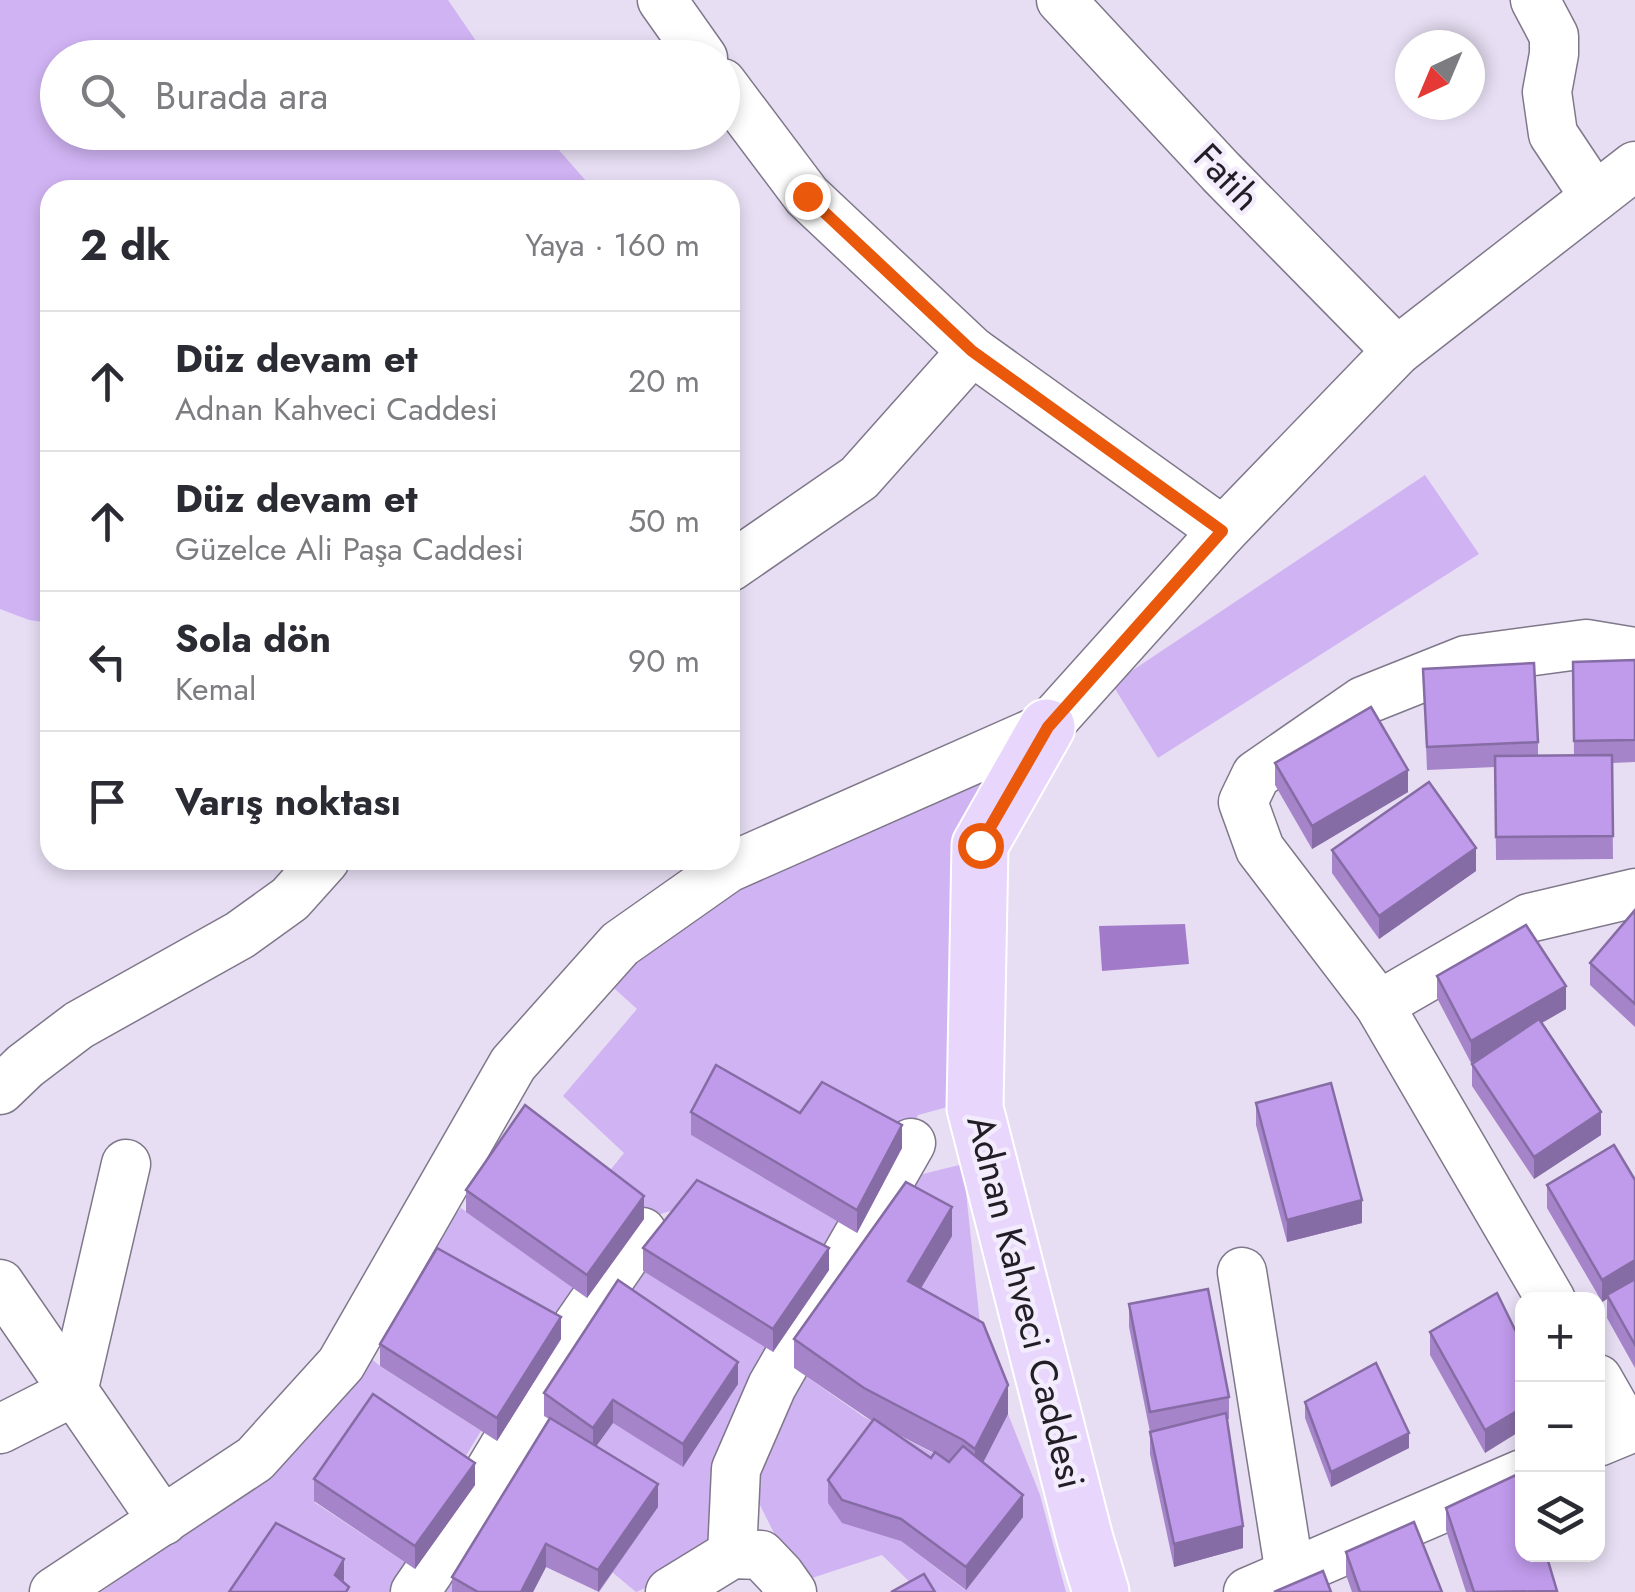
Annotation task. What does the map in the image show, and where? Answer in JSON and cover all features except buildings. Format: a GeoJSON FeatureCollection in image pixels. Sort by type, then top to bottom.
{"type":"FeatureCollection","features":[{"type":"Feature","properties":{"kind":"main road","name":"Adnan Kahveci Caddesi"},"geometry":{"type":"LineString","coordinates":[[1048,727],[980,845],[975,1108],[1084,1539],[1102,1592]]}},
{"type":"Feature","properties":{"kind":"street"},"geometry":{"type":"LineString","coordinates":[[662,0],[690,40]]}},
{"type":"Feature","properties":{"kind":"street","name":"Fatih"},"geometry":{"type":"LineString","coordinates":[[1061,0],[1220,172],[1397,351]]}},
{"type":"Feature","properties":{"kind":"street"},"geometry":{"type":"LineString","coordinates":[[1535,0],[1554,36],[1548,92],[1552,134],[1595,197]]}},
{"type":"Feature","properties":{"kind":"street"},"geometry":{"type":"LineString","coordinates":[[740,107],[807,196],[972,351],[1222,531]]}},
{"type":"Feature","properties":{"kind":"street"},"geometry":{"type":"LineString","coordinates":[[740,863],[1048,727],[1222,531],[1397,351],[1635,166]]}},
{"type":"Feature","properties":{"kind":"street"},"geometry":{"type":"LineString","coordinates":[[740,560],[859,478],[972,351]]}},
{"type":"Feature","properties":{"kind":"street"},"geometry":{"type":"LineString","coordinates":[[1546,1292],[1379,1004],[1260,849],[1243,802],[1256,775],[1363,701],[1466,660],[1586,644],[1635,652]]}},
{"type":"Feature","properties":{"kind":"street"},"geometry":{"type":"LineString","coordinates":[[0,1090],[79,1025],[240,935],[290,900],[316,870]]}},
{"type":"Feature","properties":{"kind":"street"},"geometry":{"type":"LineString","coordinates":[[54,1592],[255,1459],[340,1364],[514,1064],[620,944],[725,870]]}},
{"type":"Feature","properties":{"kind":"street"},"geometry":{"type":"LineString","coordinates":[[1379,1004],[1530,918],[1635,893]]}},
{"type":"Feature","properties":{"kind":"street"},"geometry":{"type":"LineString","coordinates":[[732,1554],[736,1469],[772,1386],[911,1143]]}},
{"type":"Feature","properties":{"kind":"street"},"geometry":{"type":"LineString","coordinates":[[73,1392],[126,1164]]}},
{"type":"Feature","properties":{"kind":"street"},"geometry":{"type":"LineString","coordinates":[[415,1592],[575,1329],[642,1232]]}},
{"type":"Feature","properties":{"kind":"street"},"geometry":{"type":"LineString","coordinates":[[1242,1272],[1269,1583],[1515,1477]]}},
{"type":"Feature","properties":{"kind":"street"},"geometry":{"type":"LineString","coordinates":[[0,1284],[162,1520]]}},
{"type":"Feature","properties":{"kind":"street"},"geometry":{"type":"LineString","coordinates":[[1599,1382],[1620,1438]]}},
{"type":"Feature","properties":{"kind":"street"},"geometry":{"type":"LineString","coordinates":[[0,1428],[73,1392]]}},
{"type":"Feature","properties":{"kind":"street"},"geometry":{"type":"LineString","coordinates":[[670,1592],[732,1554],[760,1556],[792,1592]]}},
{"type":"Feature","properties":{"kind":"shaded area"},"geometry":{"type":"Polygon","coordinates":[[[0,0],[448,0],[475,40],[40,40],[40,150],[559,150],[585,180],[40,180],[40,622],[0,609],[0,0]]]}},
{"type":"Feature","properties":{"kind":"shaded area"},"geometry":{"type":"Polygon","coordinates":[[[1425,475],[1479,554],[1158,758],[1112,684],[1425,475]]]}},
{"type":"Feature","properties":{"kind":"shaded area"},"geometry":{"type":"Polygon","coordinates":[[[994,763],[955,1105],[918,1115],[902,1148],[800,1136],[691,1135],[857,1233],[829,1270],[697,1203],[644,1219],[599,1184],[624,1153],[563,1096],[637,1009],[604,979],[694,907],[994,763]]]}},
{"type":"Feature","properties":{"kind":"shaded area"},"geometry":{"type":"Polygon","coordinates":[[[1185,924],[1189,964],[1102,971],[1099,926],[1185,924]]]}},
{"type":"Feature","properties":{"kind":"shaded area"},"geometry":{"type":"Polygon","coordinates":[[[963,1164],[983,1352],[908,1310],[896,1206],[907,1178],[963,1164]]]}},
{"type":"Feature","properties":{"kind":"shaded area"},"geometry":{"type":"Polygon","coordinates":[[[461,1208],[587,1298],[561,1339],[420,1259],[461,1208]]]}},
{"type":"Feature","properties":{"kind":"shaded area"},"geometry":{"type":"Polygon","coordinates":[[[643,1271],[771,1350],[864,1417],[963,1469],[901,1541],[965,1590],[975,1478],[1008,1414],[1040,1495],[1066,1592],[920,1592],[882,1555],[809,1579],[778,1541],[757,1499],[754,1424],[710,1481],[716,1557],[636,1592],[612,1572],[658,1507],[456,1592],[426,1592],[544,1416],[594,1450],[613,1423],[684,1465],[737,1384],[618,1302],[643,1271]]]}},
{"type":"Feature","properties":{"kind":"shaded area"},"geometry":{"type":"Polygon","coordinates":[[[361,1350],[481,1431],[456,1472],[314,1502],[415,1569],[402,1592],[101,1592],[184,1534],[361,1350]]]}},
{"type":"Feature","properties":{"kind":"route"},"geometry":{"type":"LineString","coordinates":[[807,196],[972,351],[1222,531],[1048,727],[980,845]]}}]}
